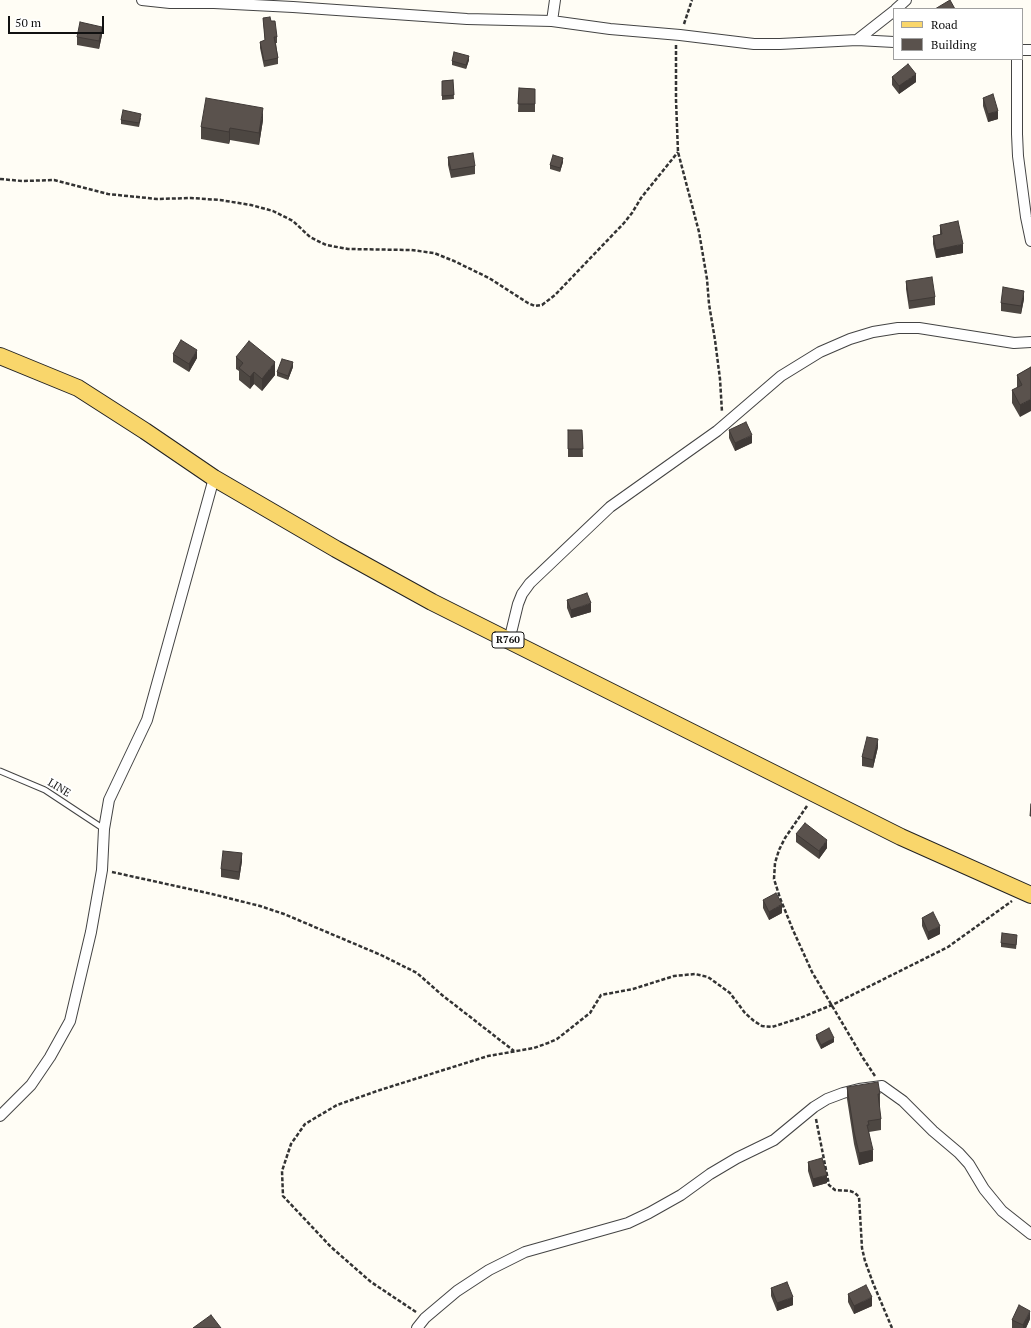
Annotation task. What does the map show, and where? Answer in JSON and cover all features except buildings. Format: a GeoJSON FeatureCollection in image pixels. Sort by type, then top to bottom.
{"type":"FeatureCollection","features":[{"type":"Feature","properties":{"kind":"main road","name":"R760"},"geometry":{"type":"LineString","coordinates":[[0,356],[78,388],[145,430],[214,478],[336,549],[432,602],[901,837],[1027,894]]}},
{"type":"Feature","properties":{"kind":"street"},"geometry":{"type":"LineString","coordinates":[[142,0],[170,3],[214,3],[293,7],[467,20],[552,21],[754,44],[857,40],[893,42]]}},
{"type":"Feature","properties":{"kind":"street"},"geometry":{"type":"LineString","coordinates":[[552,21],[556,0]]}},
{"type":"Feature","properties":{"kind":"street"},"geometry":{"type":"LineString","coordinates":[[897,8],[906,0]]}},
{"type":"Feature","properties":{"kind":"street"},"geometry":{"type":"LineString","coordinates":[[857,40],[893,12]]}},
{"type":"Feature","properties":{"kind":"street"},"geometry":{"type":"LineString","coordinates":[[1017,60],[1018,156],[1026,217],[1031,241]]}},
{"type":"Feature","properties":{"kind":"street"},"geometry":{"type":"LineString","coordinates":[[510,641],[522,594],[538,574],[610,506],[717,431],[781,376],[820,352],[850,338],[898,328],[919,328],[1014,343],[1031,342]]}},
{"type":"Feature","properties":{"kind":"street"},"geometry":{"type":"LineString","coordinates":[[0,1116],[31,1085],[50,1057],[70,1021],[91,932],[102,870],[104,829],[109,800],[147,720],[214,478]]}},
{"type":"Feature","properties":{"kind":"street"},"geometry":{"type":"LineString","coordinates":[[417,1328],[425,1318],[458,1291],[489,1270],[525,1252],[628,1223],[649,1213],[681,1195],[710,1174],[737,1158],[774,1140],[814,1107],[827,1099],[860,1088],[882,1086],[903,1101],[969,1164],[984,1189],[1002,1211],[1031,1234]]}},
{"type":"Feature","properties":{"kind":"lane","name":"LINE"},"geometry":{"type":"LineString","coordinates":[[0,771],[45,790],[104,829]]}},
{"type":"Feature","properties":{"kind":"path"},"geometry":{"type":"LineString","coordinates":[[692,0],[677,35],[676,100],[678,152],[699,232],[707,278],[709,304],[720,379],[723,426]]}},
{"type":"Feature","properties":{"kind":"path"},"geometry":{"type":"LineString","coordinates":[[0,179],[22,181],[54,180],[108,194],[157,199],[192,198],[220,200],[251,205],[273,211],[293,221],[310,237],[326,245],[348,249],[411,250],[434,254],[454,261],[489,278],[535,306],[542,304],[555,295],[624,223],[678,152]]}},
{"type":"Feature","properties":{"kind":"path"},"geometry":{"type":"LineString","coordinates":[[816,794],[785,838],[779,850],[775,863],[774,879],[793,930],[812,972],[863,1058],[882,1086]]}},
{"type":"Feature","properties":{"kind":"path"},"geometry":{"type":"LineString","coordinates":[[102,870],[260,906],[284,914],[353,942],[382,955],[417,974],[452,1004],[514,1051]]}},
{"type":"Feature","properties":{"kind":"path"},"geometry":{"type":"LineString","coordinates":[[425,1318],[371,1282],[331,1247],[283,1196],[282,1171],[291,1144],[304,1124],[337,1105],[488,1056],[548,1044],[557,1039],[590,1013],[601,995],[633,989],[674,976],[695,974],[708,976],[730,993],[745,1013],[754,1021],[762,1026],[772,1027],[832,1006],[948,947],[1027,894]]}},
{"type":"Feature","properties":{"kind":"path"},"geometry":{"type":"LineString","coordinates":[[814,1107],[829,1185],[835,1190],[850,1191],[859,1197],[862,1248],[865,1261],[892,1328]]}}]}
